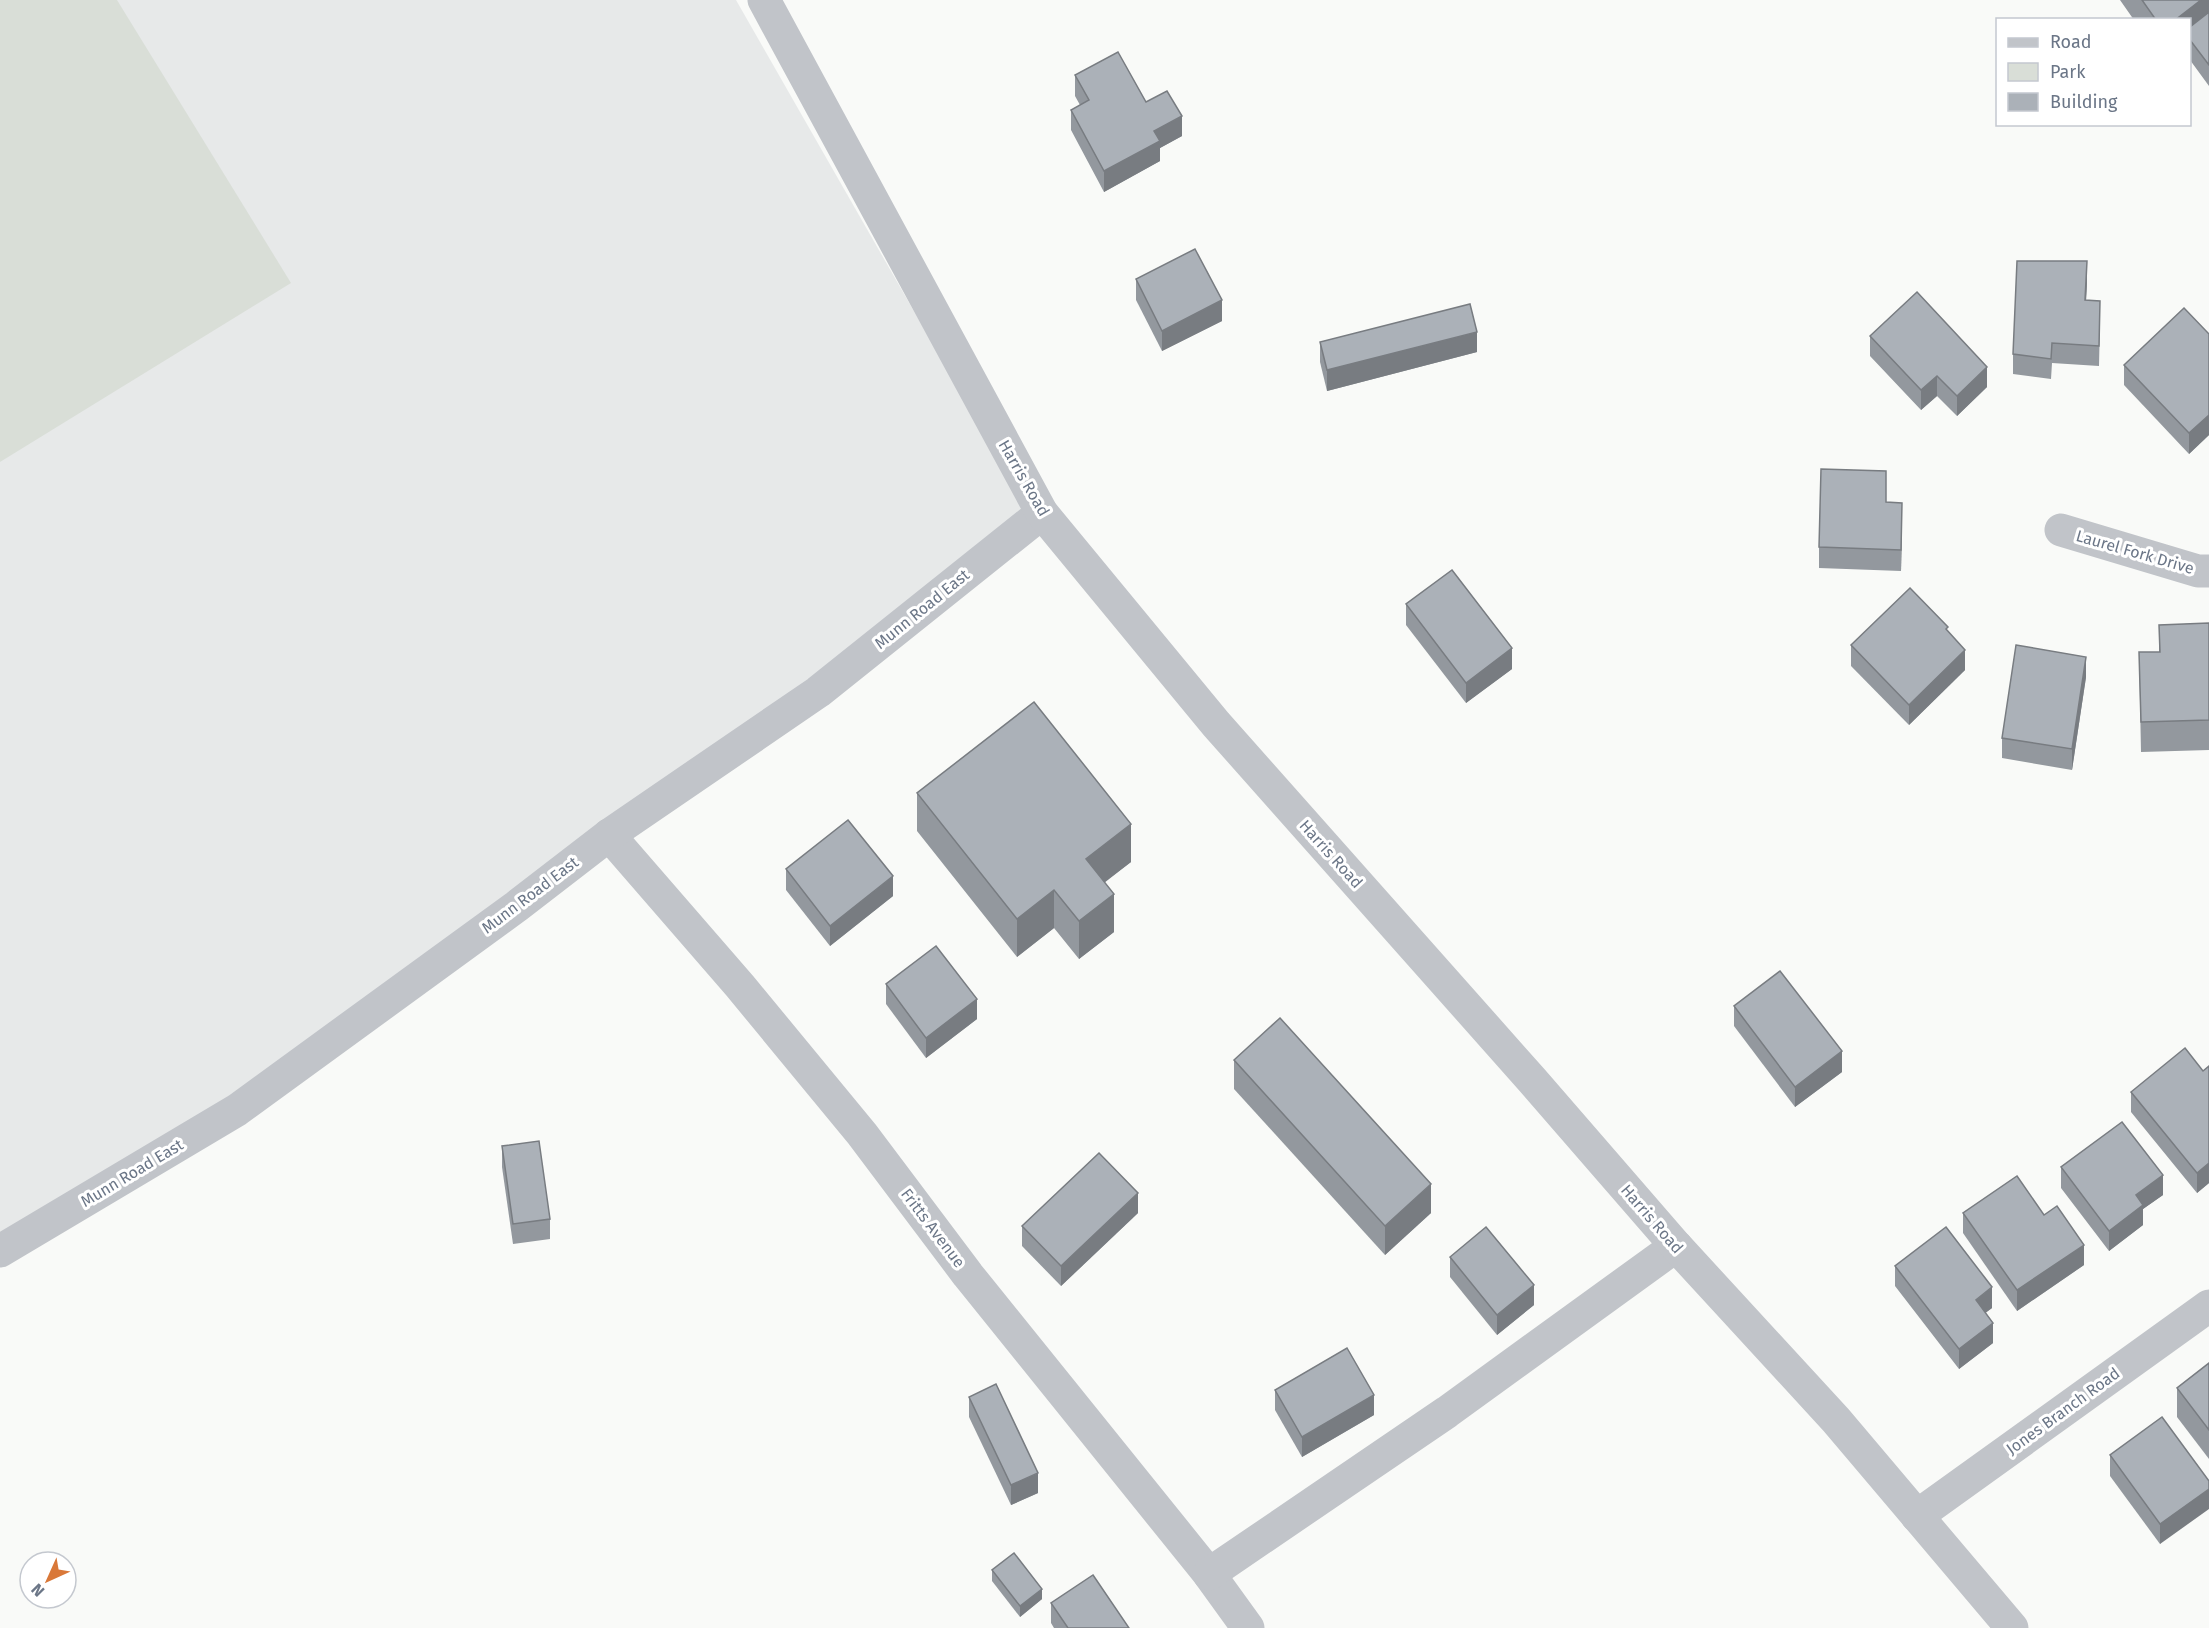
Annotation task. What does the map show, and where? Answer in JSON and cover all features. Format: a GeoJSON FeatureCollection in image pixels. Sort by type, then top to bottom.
{"type":"FeatureCollection","features":[{"type":"Feature","properties":{"kind":"street","name":"Harris Road"},"geometry":{"type":"LineString","coordinates":[[764,0],[1042,513],[1216,724],[1676,1246],[1836,1420],[2012,1628]]}},
{"type":"Feature","properties":{"kind":"street","name":"Munn Road East"},"geometry":{"type":"LineString","coordinates":[[0,1251],[237,1110],[517,906],[609,835],[818,692],[1042,513]]}},
{"type":"Feature","properties":{"kind":"street","name":"Laurel Fork Drive"},"geometry":{"type":"LineString","coordinates":[[2061,530],[2198,571],[2209,571]]}},
{"type":"Feature","properties":{"kind":"street","name":"Fritts Avenue"},"geometry":{"type":"LineString","coordinates":[[609,835],[740,986],[862,1134],[968,1275],[1209,1574],[1248,1628]]}},
{"type":"Feature","properties":{"kind":"street"},"geometry":{"type":"LineString","coordinates":[[1209,1574],[1447,1412],[1676,1246]]}},
{"type":"Feature","properties":{"kind":"street","name":"Jones Branch Road"},"geometry":{"type":"LineString","coordinates":[[1917,1516],[2209,1306]]}},
{"type":"Feature","properties":{"kind":"shaded area"},"geometry":{"type":"Polygon","coordinates":[[[0,0],[736,0],[1027,509],[805,682],[233,1102],[0,1239],[0,0]]]}},
{"type":"Feature","properties":{"kind":"green space"},"geometry":{"type":"Polygon","coordinates":[[[0,0],[117,0],[291,283],[0,462],[0,0]]]}},
{"type":"Feature","properties":{"kind":"building"},"geometry":{"type":"Polygon","coordinates":[[[2142,0],[2201,0],[2178,18],[2155,18],[2142,0]]]}},
{"type":"Feature","properties":{"kind":"building"},"geometry":{"type":"Polygon","coordinates":[[[2209,12],[2209,65],[2191,41],[2191,26],[2209,12]]]}},
{"type":"Feature","properties":{"kind":"building"},"geometry":{"type":"Polygon","coordinates":[[[1118,52],[1146,102],[1167,91],[1182,116],[1154,131],[1160,141],[1104,171],[1071,110],[1089,100],[1075,75],[1118,52]]]}},
{"type":"Feature","properties":{"kind":"building"},"geometry":{"type":"Polygon","coordinates":[[[1195,249],[1222,300],[1162,331],[1136,279],[1195,249]]]}},
{"type":"Feature","properties":{"kind":"building"},"geometry":{"type":"Polygon","coordinates":[[[2017,261],[2087,261],[2085,300],[2100,301],[2099,346],[2052,343],[2051,359],[2013,354],[2017,261]]]}},
{"type":"Feature","properties":{"kind":"building"},"geometry":{"type":"Polygon","coordinates":[[[1917,292],[1987,367],[1957,396],[1937,376],[1921,390],[1870,336],[1917,292]]]}},
{"type":"Feature","properties":{"kind":"building"},"geometry":{"type":"Polygon","coordinates":[[[1470,304],[1477,332],[1327,370],[1320,342],[1470,304]]]}},
{"type":"Feature","properties":{"kind":"building"},"geometry":{"type":"Polygon","coordinates":[[[2184,308],[2209,334],[2209,415],[2189,433],[2124,365],[2184,308]]]}},
{"type":"Feature","properties":{"kind":"building"},"geometry":{"type":"Polygon","coordinates":[[[1821,469],[1886,471],[1886,502],[1902,503],[1901,550],[1819,547],[1821,469]]]}},
{"type":"Feature","properties":{"kind":"building"},"geometry":{"type":"Polygon","coordinates":[[[1452,570],[1512,648],[1466,683],[1406,604],[1452,570]]]}},
{"type":"Feature","properties":{"kind":"building"},"geometry":{"type":"Polygon","coordinates":[[[1910,588],[1948,627],[1946,629],[1965,650],[1909,705],[1851,645],[1910,588]]]}},
{"type":"Feature","properties":{"kind":"building"},"geometry":{"type":"Polygon","coordinates":[[[2209,623],[2209,720],[2141,722],[2139,652],[2160,652],[2159,625],[2209,623]]]}},
{"type":"Feature","properties":{"kind":"building"},"geometry":{"type":"Polygon","coordinates":[[[2016,645],[2086,657],[2072,749],[2002,738],[2016,645]]]}},
{"type":"Feature","properties":{"kind":"building"},"geometry":{"type":"Polygon","coordinates":[[[1034,702],[1131,824],[1086,859],[1114,894],[1079,921],[1054,890],[1017,919],[917,793],[1034,702]]]}},
{"type":"Feature","properties":{"kind":"building"},"geometry":{"type":"Polygon","coordinates":[[[848,820],[893,876],[830,926],[786,869],[848,820]]]}},
{"type":"Feature","properties":{"kind":"building"},"geometry":{"type":"Polygon","coordinates":[[[936,946],[977,999],[926,1038],[886,984],[936,946]]]}},
{"type":"Feature","properties":{"kind":"building"},"geometry":{"type":"Polygon","coordinates":[[[1780,971],[1842,1051],[1795,1087],[1734,1006],[1780,971]]]}},
{"type":"Feature","properties":{"kind":"building"},"geometry":{"type":"Polygon","coordinates":[[[1280,1018],[1431,1184],[1385,1226],[1234,1060],[1280,1018]]]}},
{"type":"Feature","properties":{"kind":"building"},"geometry":{"type":"Polygon","coordinates":[[[2185,1048],[2203,1071],[2209,1066],[2209,1163],[2197,1173],[2131,1092],[2185,1048]]]}},
{"type":"Feature","properties":{"kind":"building"},"geometry":{"type":"Polygon","coordinates":[[[2122,1122],[2163,1175],[2136,1195],[2143,1205],[2109,1231],[2061,1167],[2122,1122]]]}},
{"type":"Feature","properties":{"kind":"building"},"geometry":{"type":"Polygon","coordinates":[[[539,1141],[550,1219],[513,1224],[502,1146],[539,1141]]]}},
{"type":"Feature","properties":{"kind":"building"},"geometry":{"type":"Polygon","coordinates":[[[1099,1153],[1138,1193],[1061,1266],[1022,1226],[1099,1153]]]}},
{"type":"Feature","properties":{"kind":"building"},"geometry":{"type":"Polygon","coordinates":[[[2017,1176],[2044,1215],[2057,1206],[2084,1245],[2017,1290],[1963,1213],[2017,1176]]]}},
{"type":"Feature","properties":{"kind":"building"},"geometry":{"type":"Polygon","coordinates":[[[1486,1227],[1534,1285],[1497,1315],[1450,1257],[1486,1227]]]}},
{"type":"Feature","properties":{"kind":"building"},"geometry":{"type":"Polygon","coordinates":[[[1946,1227],[1992,1287],[1976,1300],[1993,1323],[1959,1349],[1895,1266],[1946,1227]]]}},
{"type":"Feature","properties":{"kind":"building"},"geometry":{"type":"Polygon","coordinates":[[[1347,1348],[1374,1395],[1302,1437],[1275,1390],[1347,1348]]]}},
{"type":"Feature","properties":{"kind":"building"},"geometry":{"type":"Polygon","coordinates":[[[2209,1363],[2209,1430],[2177,1388],[2209,1363]]]}},
{"type":"Feature","properties":{"kind":"building"},"geometry":{"type":"Polygon","coordinates":[[[996,1384],[1038,1473],[1011,1485],[969,1397],[996,1384]]]}},
{"type":"Feature","properties":{"kind":"building"},"geometry":{"type":"Polygon","coordinates":[[[2162,1417],[2209,1481],[2209,1489],[2160,1524],[2110,1455],[2162,1417]]]}},
{"type":"Feature","properties":{"kind":"building"},"geometry":{"type":"Polygon","coordinates":[[[1014,1553],[1042,1589],[1020,1606],[992,1570],[1014,1553]]]}},
{"type":"Feature","properties":{"kind":"building"},"geometry":{"type":"Polygon","coordinates":[[[1093,1575],[1129,1628],[1068,1628],[1051,1603],[1093,1575]]]}}]}
